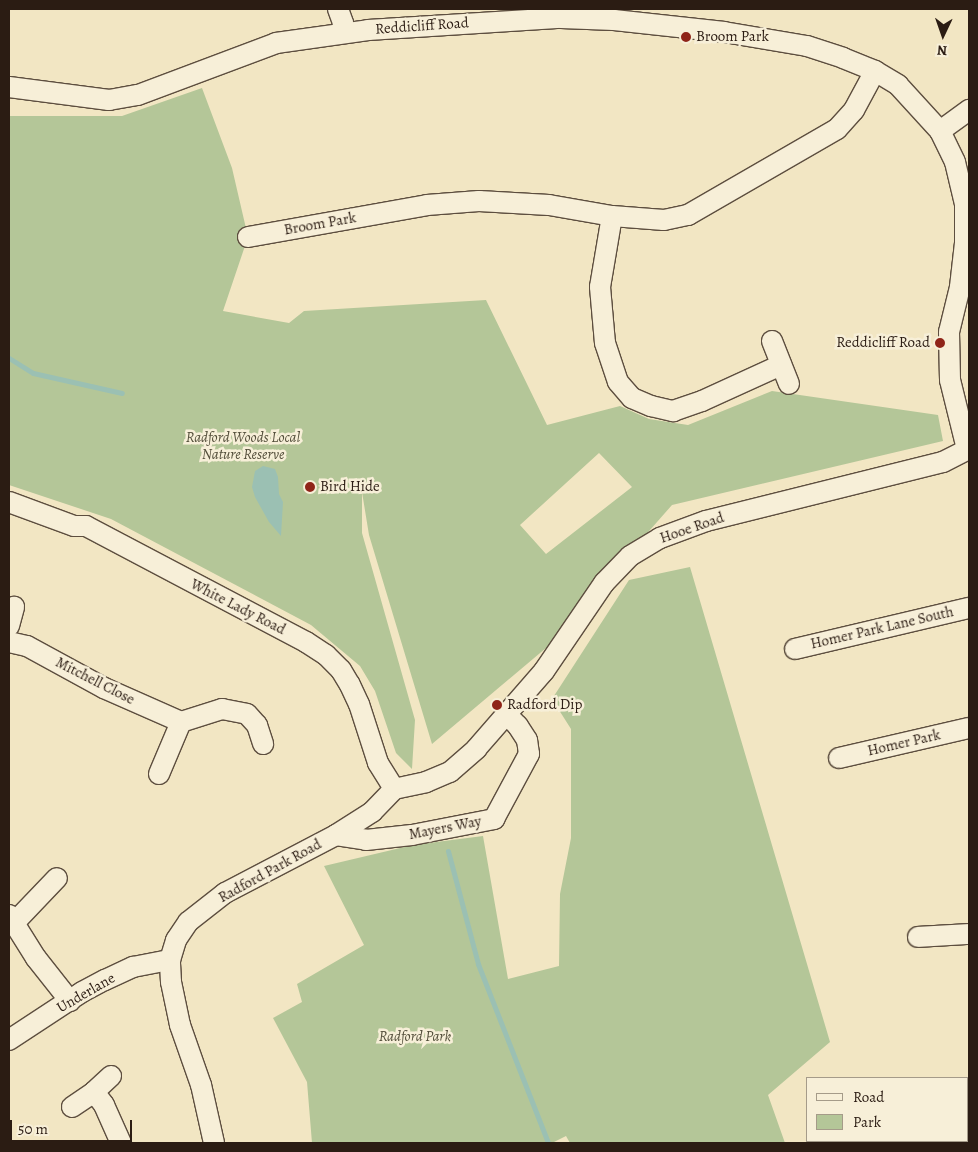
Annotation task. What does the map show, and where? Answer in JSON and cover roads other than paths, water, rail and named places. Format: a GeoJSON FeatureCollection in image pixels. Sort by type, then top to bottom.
{"type":"FeatureCollection","features":[{"type":"Feature","properties":{"kind":"street"},"geometry":{"type":"LineString","coordinates":[[338,9],[342,23],[342,33]]}},
{"type":"Feature","properties":{"kind":"street","name":"Reddicliff Road"},"geometry":{"type":"LineString","coordinates":[[9,87],[109,100],[138,94],[276,43],[342,33],[506,20],[561,18],[614,20],[724,32],[807,46],[843,58],[875,71],[898,85],[940,131],[955,162],[965,204],[965,243],[960,287],[949,332],[950,380],[968,449]]}},
{"type":"Feature","properties":{"kind":"street","name":"Broom Park"},"geometry":{"type":"LineString","coordinates":[[248,236],[275,224],[427,205],[479,201],[549,205],[612,216],[664,220],[688,215],[837,129],[854,110],[875,71]]}},
{"type":"Feature","properties":{"kind":"street"},"geometry":{"type":"LineString","coordinates":[[940,131],[969,110]]}},
{"type":"Feature","properties":{"kind":"street"},"geometry":{"type":"LineString","coordinates":[[612,216],[600,286],[605,343],[618,382],[632,398],[651,406],[673,411],[702,402],[781,365]]}},
{"type":"Feature","properties":{"kind":"street"},"geometry":{"type":"LineString","coordinates":[[772,342],[788,384]]}},
{"type":"Feature","properties":{"kind":"street","name":"Hooe Road"},"geometry":{"type":"LineString","coordinates":[[394,789],[426,782],[450,772],[507,715],[544,671],[604,583],[630,556],[660,538],[706,521],[943,462],[968,449]]}},
{"type":"Feature","properties":{"kind":"street","name":"White Lady Road"},"geometry":{"type":"LineString","coordinates":[[9,502],[74,526],[86,526],[306,642],[326,655],[341,670],[350,685],[359,704],[378,763],[394,789]]}},
{"type":"Feature","properties":{"kind":"street","name":"Homer Park Lane South"},"geometry":{"type":"LineString","coordinates":[[795,649],[969,608]]}},
{"type":"Feature","properties":{"kind":"street","name":"Mitchell Close"},"geometry":{"type":"LineString","coordinates":[[9,642],[28,646],[104,688],[181,722]]}},
{"type":"Feature","properties":{"kind":"street"},"geometry":{"type":"LineString","coordinates":[[159,774],[181,722],[222,709],[247,714],[257,725],[263,744]]}},
{"type":"Feature","properties":{"kind":"street","name":"Mayers Way"},"geometry":{"type":"LineString","coordinates":[[336,835],[366,840],[412,835],[494,819],[528,754],[527,740],[518,726],[507,715]]}},
{"type":"Feature","properties":{"kind":"street","name":"Homer Park"},"geometry":{"type":"LineString","coordinates":[[839,758],[969,728]]}},
{"type":"Feature","properties":{"kind":"street","name":"Radford Park Road"},"geometry":{"type":"LineString","coordinates":[[214,1143],[201,1085],[180,1025],[171,982],[170,960],[176,940],[188,922],[225,893],[336,835],[372,812],[394,789]]}},
{"type":"Feature","properties":{"kind":"street"},"geometry":{"type":"LineString","coordinates":[[57,878],[11,919],[36,958],[70,1001]]}},
{"type":"Feature","properties":{"kind":"street"},"geometry":{"type":"LineString","coordinates":[[918,937],[969,934]]}},
{"type":"Feature","properties":{"kind":"street","name":"Underlane"},"geometry":{"type":"LineString","coordinates":[[10,1042],[70,1001],[105,980],[133,968],[170,960]]}},
{"type":"Feature","properties":{"kind":"street"},"geometry":{"type":"LineString","coordinates":[[72,1107],[94,1092],[110,1076]]}},
{"type":"Feature","properties":{"kind":"street"},"geometry":{"type":"LineString","coordinates":[[94,1092],[104,1105],[121,1143]]}},
{"type":"Feature","properties":{"kind":"water"},"geometry":{"type":"Polygon","coordinates":[[[263,466],[275,469],[278,477],[279,494],[283,502],[281,536],[269,522],[255,497],[252,487],[255,471],[263,466]]]}},
{"type":"Feature","properties":{"kind":"waterway"},"geometry":{"type":"LineString","coordinates":[[9,358],[33,373],[122,393]]}},
{"type":"Feature","properties":{"kind":"waterway"},"geometry":{"type":"LineString","coordinates":[[448,851],[478,964],[548,1143]]}},
{"type":"Feature","properties":{"kind":"place","name":"Broom Park"},"geometry":{"type":"Point","coordinates":[686,37]}},
{"type":"Feature","properties":{"kind":"place","name":"Reddicliff Road"},"geometry":{"type":"Point","coordinates":[940,343]}},
{"type":"Feature","properties":{"kind":"place","name":"Bird Hide"},"geometry":{"type":"Point","coordinates":[310,487]}},
{"type":"Feature","properties":{"kind":"place","name":"Radford Dip"},"geometry":{"type":"Point","coordinates":[497,705]}},
{"type":"Feature","properties":{"kind":"park label","name":"Radford Woods Local Nature Reserve"},"geometry":{"type":"Point","coordinates":[243,446]}},
{"type":"Feature","properties":{"kind":"park label","name":"Radford Park"},"geometry":{"type":"Point","coordinates":[415,1037]}}]}
